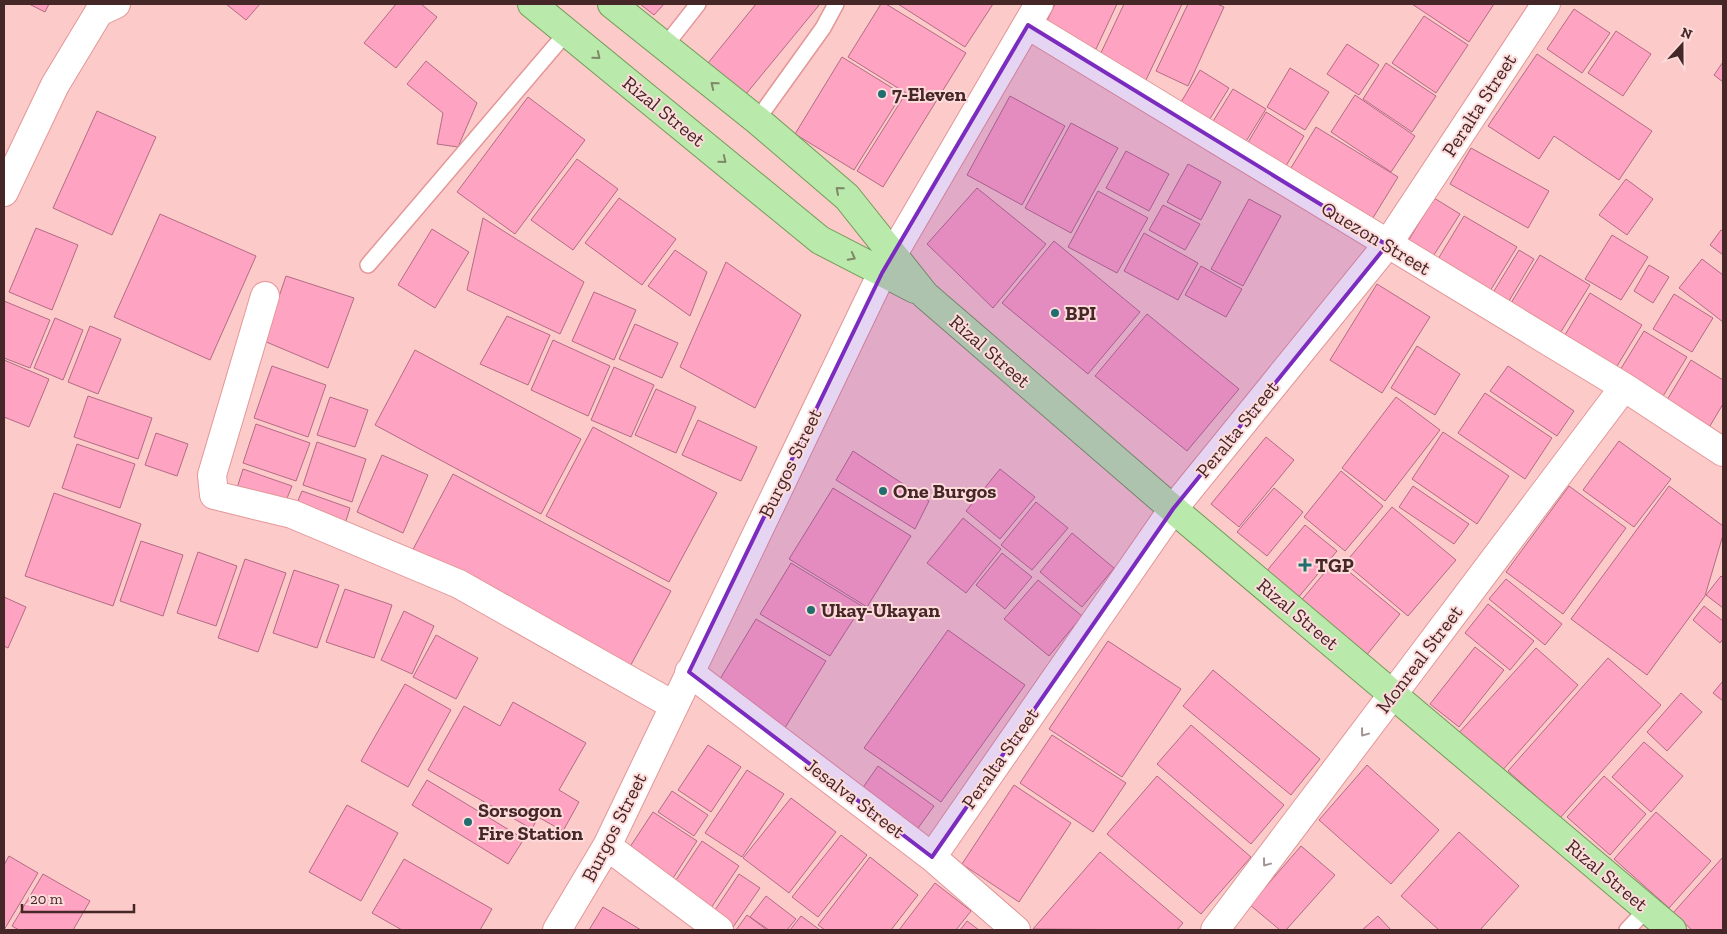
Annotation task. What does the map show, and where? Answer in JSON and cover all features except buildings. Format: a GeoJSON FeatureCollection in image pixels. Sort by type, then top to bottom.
{"type":"FeatureCollection","features":[{"type":"Feature","properties":{"kind":"main road","name":"Rizal Street"},"geometry":{"type":"LineString","coordinates":[[532,4],[820,240],[888,264]]}},
{"type":"Feature","properties":{"kind":"main road","name":"Rizal Street"},"geometry":{"type":"LineString","coordinates":[[612,4],[757,120],[847,197],[888,264],[1672,930]]}},
{"type":"Feature","properties":{"kind":"street"},"geometry":{"type":"LineString","coordinates":[[4,192],[55,85],[99,12],[116,4]]}},
{"type":"Feature","properties":{"kind":"street","name":"Peralta Street"},"geometry":{"type":"LineString","coordinates":[[932,857],[1173,508],[1387,245],[1546,4]]}},
{"type":"Feature","properties":{"kind":"street","name":"Quezon Street"},"geometry":{"type":"LineString","coordinates":[[1034,14],[1387,245],[1624,387],[1723,452]]}},
{"type":"Feature","properties":{"kind":"street","name":"Burgos Street"},"geometry":{"type":"LineString","coordinates":[[558,930],[607,846],[673,705],[888,264],[1034,14]]}},
{"type":"Feature","properties":{"kind":"street"},"geometry":{"type":"LineString","coordinates":[[265,296],[212,475],[214,495],[292,514],[459,584],[673,705]]}},
{"type":"Feature","properties":{"kind":"street","name":"Monreal Street"},"geometry":{"type":"LineString","coordinates":[[1215,930],[1624,387]]}},
{"type":"Feature","properties":{"kind":"street","name":"Jesalva Street"},"geometry":{"type":"LineString","coordinates":[[690,672],[932,857],[1016,930]]}},
{"type":"Feature","properties":{"kind":"street"},"geometry":{"type":"LineString","coordinates":[[607,846],[719,930]]}},
{"type":"Feature","properties":{"kind":"lane"},"geometry":{"type":"LineString","coordinates":[[665,46],[698,4]]}},
{"type":"Feature","properties":{"kind":"lane"},"geometry":{"type":"LineString","coordinates":[[757,120],[823,28],[836,4]]}},
{"type":"Feature","properties":{"kind":"lane"},"geometry":{"type":"LineString","coordinates":[[368,265],[567,32]]}},
{"type":"Feature","properties":{"kind":"lane"},"geometry":{"type":"LineString","coordinates":[[1627,930],[1647,909]]}},
{"type":"Feature","properties":{"kind":"highlighted area"},"geometry":{"type":"Polygon","coordinates":[[[1028,25],[1387,245],[1173,509],[932,857],[689,672],[882,273],[1028,25]]]}},
{"type":"Feature","properties":{"kind":"place","name":"7-Eleven"},"geometry":{"type":"Point","coordinates":[882,94]}},
{"type":"Feature","properties":{"kind":"place","name":"BPI"},"geometry":{"type":"Point","coordinates":[1055,313]}},
{"type":"Feature","properties":{"kind":"place","name":"One Burgos"},"geometry":{"type":"Point","coordinates":[883,491]}},
{"type":"Feature","properties":{"kind":"place","name":"TGP"},"geometry":{"type":"Point","coordinates":[1305,565]}},
{"type":"Feature","properties":{"kind":"place","name":"Ukay-Ukayan"},"geometry":{"type":"Point","coordinates":[811,610]}},
{"type":"Feature","properties":{"kind":"place","name":"Sorsogon Fire Station"},"geometry":{"type":"Point","coordinates":[468,822]}}]}
